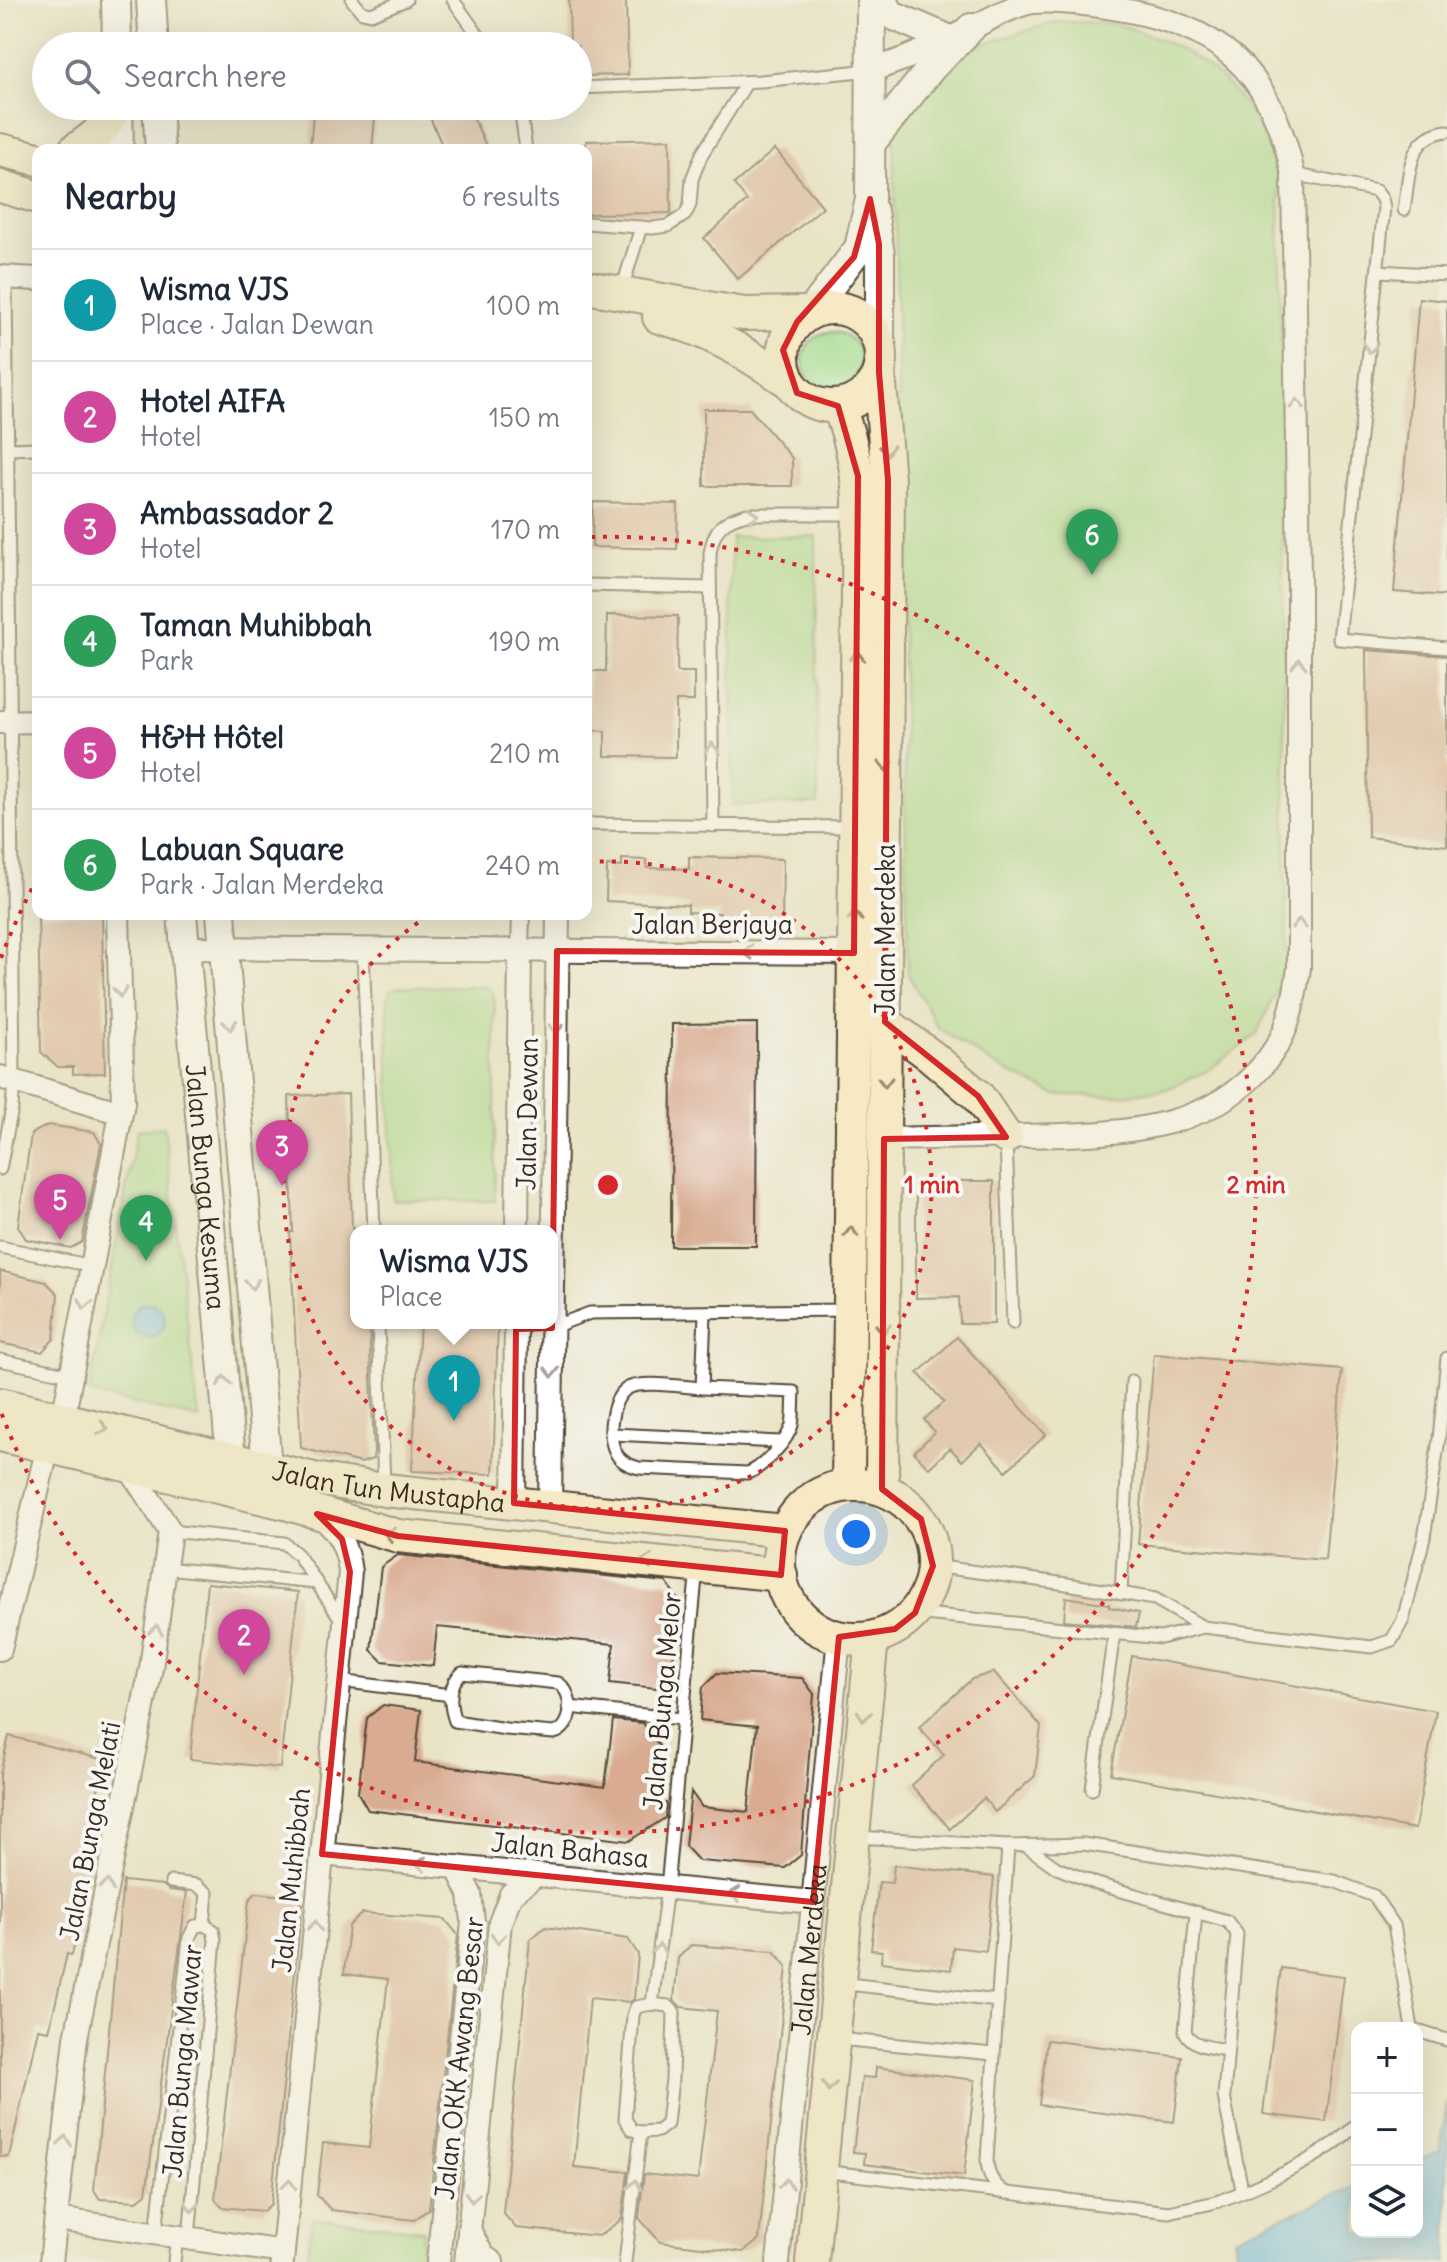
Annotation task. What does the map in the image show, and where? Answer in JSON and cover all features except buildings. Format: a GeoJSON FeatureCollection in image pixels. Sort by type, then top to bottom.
{"type":"FeatureCollection","features":[{"type":"Feature","properties":{"kind":"main road"},"geometry":{"type":"LineString","coordinates":[[84,144],[110,120]]}},
{"type":"Feature","properties":{"kind":"main road"},"geometry":{"type":"LineString","coordinates":[[0,150],[32,158]]}},
{"type":"Feature","properties":{"kind":"main road"},"geometry":{"type":"LineString","coordinates":[[0,186],[32,195]]}},
{"type":"Feature","properties":{"kind":"main road"},"geometry":{"type":"LineString","coordinates":[[592,288],[744,314],[810,313]]}},
{"type":"Feature","properties":{"kind":"main road"},"geometry":{"type":"LineString","coordinates":[[592,304],[687,325],[754,358],[788,381]]}},
{"type":"Feature","properties":{"kind":"main road"},"geometry":{"type":"LineString","coordinates":[[825,308],[840,308],[866,322],[875,335],[879,361],[873,385],[863,396],[838,406],[823,406],[797,393],[788,381],[783,366],[783,350],[797,322],[810,313],[825,308]]}},
{"type":"Feature","properties":{"kind":"main road","name":"Jalan Merdeka"},"geometry":{"type":"LineString","coordinates":[[879,361],[888,480],[882,1489]]}},
{"type":"Feature","properties":{"kind":"main road","name":"Jalan Merdeka"},"geometry":{"type":"LineString","coordinates":[[838,406],[847,428],[858,476],[859,514],[848,1485]]}},
{"type":"Feature","properties":{"kind":"main road"},"geometry":{"type":"LineString","coordinates":[[885,1022],[978,1096],[1006,1137]]}},
{"type":"Feature","properties":{"kind":"main road","name":"Jalan Tun Mustapha"},"geometry":{"type":"LineString","coordinates":[[0,1404],[128,1466],[398,1536],[781,1575]]}},
{"type":"Feature","properties":{"kind":"main road","name":"Jalan Tun Mustapha"},"geometry":{"type":"LineString","coordinates":[[0,1435],[56,1433],[231,1459],[314,1479],[385,1490],[785,1531]]}},
{"type":"Feature","properties":{"kind":"main road"},"geometry":{"type":"LineString","coordinates":[[848,1485],[882,1489],[904,1501],[921,1519],[931,1542],[933,1566],[928,1591],[915,1613],[895,1629],[872,1638],[856,1640],[819,1629],[801,1615],[788,1597],[781,1575],[780,1553],[785,1531],[796,1514],[811,1499],[829,1489],[848,1485]]}},
{"type":"Feature","properties":{"kind":"main road","name":"Jalan Merdeka"},"geometry":{"type":"LineString","coordinates":[[812,2262],[872,1638]]}},
{"type":"Feature","properties":{"kind":"street"},"geometry":{"type":"LineString","coordinates":[[116,0],[117,32]]}},
{"type":"Feature","properties":{"kind":"street"},"geometry":{"type":"LineString","coordinates":[[151,0],[153,32]]}},
{"type":"Feature","properties":{"kind":"street","name":"Jalan Merdeka"},"geometry":{"type":"LineString","coordinates":[[810,313],[859,248],[870,199],[871,0]]}},
{"type":"Feature","properties":{"kind":"street"},"geometry":{"type":"LineString","coordinates":[[880,0],[892,15],[960,34]]}},
{"type":"Feature","properties":{"kind":"street"},"geometry":{"type":"LineString","coordinates":[[871,70],[896,63],[1002,12],[1033,2],[1174,10],[1196,31],[1230,52],[1261,88],[1287,144],[1293,174],[1299,640],[1299,968],[1293,1002],[1279,1043],[1254,1077],[1219,1101],[1186,1118],[1148,1129],[1100,1135],[884,1139]]}},
{"type":"Feature","properties":{"kind":"street"},"geometry":{"type":"LineString","coordinates":[[871,143],[960,34]]}},
{"type":"Feature","properties":{"kind":"street"},"geometry":{"type":"LineString","coordinates":[[118,120],[119,144]]}},
{"type":"Feature","properties":{"kind":"street"},"geometry":{"type":"LineString","coordinates":[[158,120],[160,144]]}},
{"type":"Feature","properties":{"kind":"street","name":"Jalan Merdeka"},"geometry":{"type":"LineString","coordinates":[[870,199],[879,244],[879,361]]}},
{"type":"Feature","properties":{"kind":"street"},"geometry":{"type":"LineString","coordinates":[[3,278],[32,279]]}},
{"type":"Feature","properties":{"kind":"street"},"geometry":{"type":"LineString","coordinates":[[5,722],[32,721]]}},
{"type":"Feature","properties":{"kind":"street"},"geometry":{"type":"LineString","coordinates":[[0,1649],[5,1607],[71,1375],[121,1113],[124,1094],[118,920]]}},
{"type":"Feature","properties":{"kind":"street","name":"Jalan Bunga Kesuma"},"geometry":{"type":"LineString","coordinates":[[182,920],[231,1459]]}},
{"type":"Feature","properties":{"kind":"street","name":"Jalan Bunga Kesuma"},"geometry":{"type":"LineString","coordinates":[[222,920],[267,1467]]}},
{"type":"Feature","properties":{"kind":"street","name":"Jalan Dewan"},"geometry":{"type":"LineString","coordinates":[[517,1225],[521,920]]}},
{"type":"Feature","properties":{"kind":"street","name":"Jalan Dewan"},"geometry":{"type":"LineString","coordinates":[[553,1225],[558,920]]}},
{"type":"Feature","properties":{"kind":"street","name":"Jalan Berjaya"},"geometry":{"type":"LineString","coordinates":[[184,948],[854,953]]}},
{"type":"Feature","properties":{"kind":"street"},"geometry":{"type":"LineString","coordinates":[[7,1079],[121,1113]]}},
{"type":"Feature","properties":{"kind":"street"},"geometry":{"type":"LineString","coordinates":[[514,1503],[516,1329]]}},
{"type":"Feature","properties":{"kind":"street","name":"Jalan Dewan"},"geometry":{"type":"LineString","coordinates":[[550,1507],[552,1329]]}},
{"type":"Feature","properties":{"kind":"street"},"geometry":{"type":"LineString","coordinates":[[128,1466],[170,1531]]}},
{"type":"Feature","properties":{"kind":"street","name":"Jalan Muhibbah"},"geometry":{"type":"LineString","coordinates":[[282,2257],[350,1572],[342,1539],[317,1514]]}},
{"type":"Feature","properties":{"kind":"street","name":"Jalan Bunga Melati"},"geometry":{"type":"LineString","coordinates":[[51,2262],[76,2038],[151,1668],[170,1531]]}},
{"type":"Feature","properties":{"kind":"street","name":"Jalan Merdeka"},"geometry":{"type":"LineString","coordinates":[[778,2262],[839,1637]]}},
{"type":"Feature","properties":{"kind":"street","name":"Jalan Bahasa"},"geometry":{"type":"LineString","coordinates":[[322,1854],[813,1902]]}},
{"type":"Feature","properties":{"kind":"street","name":"Jalan OKK Awang Besar"},"geometry":{"type":"LineString","coordinates":[[438,2262],[473,1922],[470,1894],[457,1867]]}},
{"type":"Feature","properties":{"kind":"street","name":"Jalan OKK Awang Besar"},"geometry":{"type":"LineString","coordinates":[[466,2262],[500,1923],[503,1907],[511,1894],[536,1875]]}},
{"type":"Feature","properties":{"kind":"street"},"geometry":{"type":"LineString","coordinates":[[56,2219],[174,2236],[282,2257]]}},
{"type":"Feature","properties":{"kind":"street"},"geometry":{"type":"LineString","coordinates":[[469,2229],[483,2256],[492,2262]]}},
{"type":"Feature","properties":{"kind":"lane"},"geometry":{"type":"LineString","coordinates":[[352,0],[362,12],[371,14],[406,0]]}},
{"type":"Feature","properties":{"kind":"lane"},"geometry":{"type":"LineString","coordinates":[[453,0],[476,32]]}},
{"type":"Feature","properties":{"kind":"lane"},"geometry":{"type":"LineString","coordinates":[[592,88],[747,82],[871,70]]}},
{"type":"Feature","properties":{"kind":"lane"},"geometry":{"type":"LineString","coordinates":[[592,223],[668,226],[685,215],[690,205],[692,179],[702,154],[747,82]]}},
{"type":"Feature","properties":{"kind":"lane"},"geometry":{"type":"LineString","coordinates":[[522,120],[525,144]]}},
{"type":"Feature","properties":{"kind":"lane"},"geometry":{"type":"LineString","coordinates":[[1404,210],[1414,152],[1422,139],[1447,131]]}},
{"type":"Feature","properties":{"kind":"lane"},"geometry":{"type":"LineString","coordinates":[[1293,174],[1376,191],[1384,207],[1339,639],[1447,648]]}},
{"type":"Feature","properties":{"kind":"lane"},"geometry":{"type":"LineString","coordinates":[[621,293],[641,227]]}},
{"type":"Feature","properties":{"kind":"lane"},"geometry":{"type":"LineString","coordinates":[[1378,271],[1447,275]]}},
{"type":"Feature","properties":{"kind":"lane"},"geometry":{"type":"LineString","coordinates":[[0,1169],[12,1108],[7,1079],[5,722],[8,449],[3,278]]}},
{"type":"Feature","properties":{"kind":"lane"},"geometry":{"type":"LineString","coordinates":[[8,449],[32,448]]}},
{"type":"Feature","properties":{"kind":"lane"},"geometry":{"type":"LineString","coordinates":[[713,826],[712,537],[720,525],[747,514],[859,514]]}},
{"type":"Feature","properties":{"kind":"lane"},"geometry":{"type":"LineString","coordinates":[[592,585],[710,588]]}},
{"type":"Feature","properties":{"kind":"lane"},"geometry":{"type":"LineString","coordinates":[[592,824],[856,828]]}},
{"type":"Feature","properties":{"kind":"lane"},"geometry":{"type":"LineString","coordinates":[[363,949],[374,1225]]}},
{"type":"Feature","properties":{"kind":"lane"},"geometry":{"type":"LineString","coordinates":[[1006,1137],[1013,1323]]}},
{"type":"Feature","properties":{"kind":"lane"},"geometry":{"type":"LineString","coordinates":[[0,1247],[92,1266]]}},
{"type":"Feature","properties":{"kind":"lane"},"geometry":{"type":"LineString","coordinates":[[558,1326],[590,1313],[850,1310]]}},
{"type":"Feature","properties":{"kind":"lane"},"geometry":{"type":"LineString","coordinates":[[702,1388],[705,1313]]}},
{"type":"Feature","properties":{"kind":"lane"},"geometry":{"type":"LineString","coordinates":[[378,1329],[385,1490]]}},
{"type":"Feature","properties":{"kind":"lane"},"geometry":{"type":"LineString","coordinates":[[915,1613],[1161,1638],[1203,1627],[1372,1647],[1392,1640],[1403,1620],[1424,1538],[1447,1358]]}},
{"type":"Feature","properties":{"kind":"lane"},"geometry":{"type":"LineString","coordinates":[[0,1360],[71,1375]]}},
{"type":"Feature","properties":{"kind":"lane"},"geometry":{"type":"LineString","coordinates":[[1121,1594],[1132,1381]]}},
{"type":"Feature","properties":{"kind":"lane"},"geometry":{"type":"LineString","coordinates":[[643,1384],[702,1388],[794,1392],[791,1427],[759,1467],[741,1473],[628,1465],[614,1449],[612,1434],[616,1401],[622,1392],[643,1384]]}},
{"type":"Feature","properties":{"kind":"lane"},"geometry":{"type":"LineString","coordinates":[[612,1434],[781,1442]]}},
{"type":"Feature","properties":{"kind":"lane"},"geometry":{"type":"LineString","coordinates":[[170,1531],[284,1543],[298,1555],[345,1625]]}},
{"type":"Feature","properties":{"kind":"lane","name":"Jalan Bunga Melor"},"geometry":{"type":"LineString","coordinates":[[652,2004],[667,1888],[697,1566]]}},
{"type":"Feature","properties":{"kind":"lane"},"geometry":{"type":"LineString","coordinates":[[933,1566],[1155,1599],[1203,1627]]}},
{"type":"Feature","properties":{"kind":"lane"},"geometry":{"type":"LineString","coordinates":[[165,1568],[317,1583]]}},
{"type":"Feature","properties":{"kind":"lane"},"geometry":{"type":"LineString","coordinates":[[1092,1789],[1114,1634]]}},
{"type":"Feature","properties":{"kind":"lane"},"geometry":{"type":"LineString","coordinates":[[462,1673],[558,1683],[568,1693],[566,1726],[554,1733],[455,1721],[451,1695],[455,1679],[462,1673]]}},
{"type":"Feature","properties":{"kind":"lane"},"geometry":{"type":"LineString","coordinates":[[339,1681],[451,1695]]}},
{"type":"Feature","properties":{"kind":"lane"},"geometry":{"type":"LineString","coordinates":[[569,1707],[682,1719]]}},
{"type":"Feature","properties":{"kind":"lane"},"geometry":{"type":"LineString","coordinates":[[853,1836],[1008,1846],[1083,1844],[1334,1881],[1374,1896],[1394,1925],[1414,2022]]}},
{"type":"Feature","properties":{"kind":"lane"},"geometry":{"type":"LineString","coordinates":[[1006,2193],[997,2187],[988,2172],[1008,1846]]}},
{"type":"Feature","properties":{"kind":"lane"},"geometry":{"type":"LineString","coordinates":[[1026,1846],[1057,1868],[1097,1884],[1227,1921],[1237,1934],[1224,2096],[1242,2190]]}},
{"type":"Feature","properties":{"kind":"lane"},"geometry":{"type":"LineString","coordinates":[[171,1882],[197,1885],[207,1893],[204,1925]]}},
{"type":"Feature","properties":{"kind":"lane"},"geometry":{"type":"LineString","coordinates":[[1196,1913],[1185,2032],[1195,2043],[1226,2050]]}},
{"type":"Feature","properties":{"kind":"lane","name":"Jalan Bunga Mawar"},"geometry":{"type":"LineString","coordinates":[[174,2236],[215,1940],[213,1930],[204,1925],[195,1926],[189,1938],[174,2236],[174,2262]]}},
{"type":"Feature","properties":{"kind":"lane"},"geometry":{"type":"LineString","coordinates":[[838,1983],[998,2001]]}},
{"type":"Feature","properties":{"kind":"lane"},"geometry":{"type":"LineString","coordinates":[[652,2004],[668,2006],[674,2012],[667,2124],[658,2131],[641,2132],[632,2130],[625,2119],[633,2015],[636,2007],[652,2004]]}},
{"type":"Feature","properties":{"kind":"lane"},"geometry":{"type":"LineString","coordinates":[[1423,2032],[1447,2040]]}},
{"type":"Feature","properties":{"kind":"lane"},"geometry":{"type":"LineString","coordinates":[[833,2038],[993,2054]]}},
{"type":"Feature","properties":{"kind":"lane"},"geometry":{"type":"LineString","coordinates":[[820,2170],[1169,2212],[1217,2201],[1242,2190],[1297,2165],[1351,2130]]}},
{"type":"Feature","properties":{"kind":"lane"},"geometry":{"type":"LineString","coordinates":[[625,2262],[641,2132]]}},
{"type":"Feature","properties":{"kind":"highlighted area"},"geometry":{"type":"Polygon","coordinates":[[[870,199],[879,244],[879,372],[888,480],[885,1022],[978,1096],[1006,1137],[884,1139],[882,1489],[921,1519],[933,1566],[915,1613],[895,1629],[839,1637],[813,1902],[322,1854],[350,1572],[342,1539],[317,1514],[398,1536],[781,1575],[785,1531],[514,1503],[516,1329],[552,1328],[557,951],[854,953],[858,476],[838,406],[797,393],[783,350],[797,322],[854,257],[870,199]]]}},
{"type":"Feature","properties":{"kind":"green space"},"geometry":{"type":"Polygon","coordinates":[[[1056,22],[1121,25],[1194,57],[1232,90],[1247,109],[1271,155],[1279,181],[1287,968],[1256,1035],[1207,1071],[1165,1090],[1115,1096],[1056,1095],[1001,1069],[938,1028],[908,974],[894,136],[897,89],[929,60],[1056,22]]]}},
{"type":"Feature","properties":{"kind":"green space"},"geometry":{"type":"Polygon","coordinates":[[[832,332],[853,340],[861,361],[853,382],[832,390],[811,382],[803,361],[811,340],[832,332]]]}},
{"type":"Feature","properties":{"kind":"green space"},"geometry":{"type":"Polygon","coordinates":[[[816,536],[818,804],[733,805],[731,537],[816,536]]]}},
{"type":"Feature","properties":{"kind":"green space"},"geometry":{"type":"Polygon","coordinates":[[[485,986],[493,992],[495,1002],[495,1201],[393,1200],[387,999],[390,991],[397,987],[485,986]]]}},
{"type":"Feature","properties":{"kind":"green space"},"geometry":{"type":"Polygon","coordinates":[[[164,1127],[199,1419],[89,1393],[137,1130],[164,1127]]]}},
{"type":"Feature","properties":{"kind":"green space"},"geometry":{"type":"Polygon","coordinates":[[[312,2218],[423,2230],[420,2262],[307,2262],[312,2218]]]}},
{"type":"Feature","properties":{"kind":"water"},"geometry":{"type":"Polygon","coordinates":[[[148,1303],[160,1308],[165,1320],[160,1332],[148,1337],[136,1332],[131,1320],[136,1308],[148,1303]]]}},
{"type":"Feature","properties":{"kind":"water"},"geometry":{"type":"Polygon","coordinates":[[[1447,2101],[1447,2262],[1238,2262],[1234,2237],[1351,2188],[1351,2238],[1423,2238],[1423,2158],[1440,2151],[1447,2101]]]}},
{"type":"Feature","properties":{"kind":"place","name":"Labuan Square"},"geometry":{"type":"Point","coordinates":[1092,575]}},
{"type":"Feature","properties":{"kind":"place","name":"Ambassador 2"},"geometry":{"type":"Point","coordinates":[282,1186]}},
{"type":"Feature","properties":{"kind":"place","name":"H&H Hôtel"},"geometry":{"type":"Point","coordinates":[60,1240]}},
{"type":"Feature","properties":{"kind":"place","name":"Taman Muhibbah"},"geometry":{"type":"Point","coordinates":[146,1261]}},
{"type":"Feature","properties":{"kind":"place","name":"Wisma VJS"},"geometry":{"type":"Point","coordinates":[454,1421]}},
{"type":"Feature","properties":{"kind":"place","name":"Hotel AIFA"},"geometry":{"type":"Point","coordinates":[244,1675]}}]}
